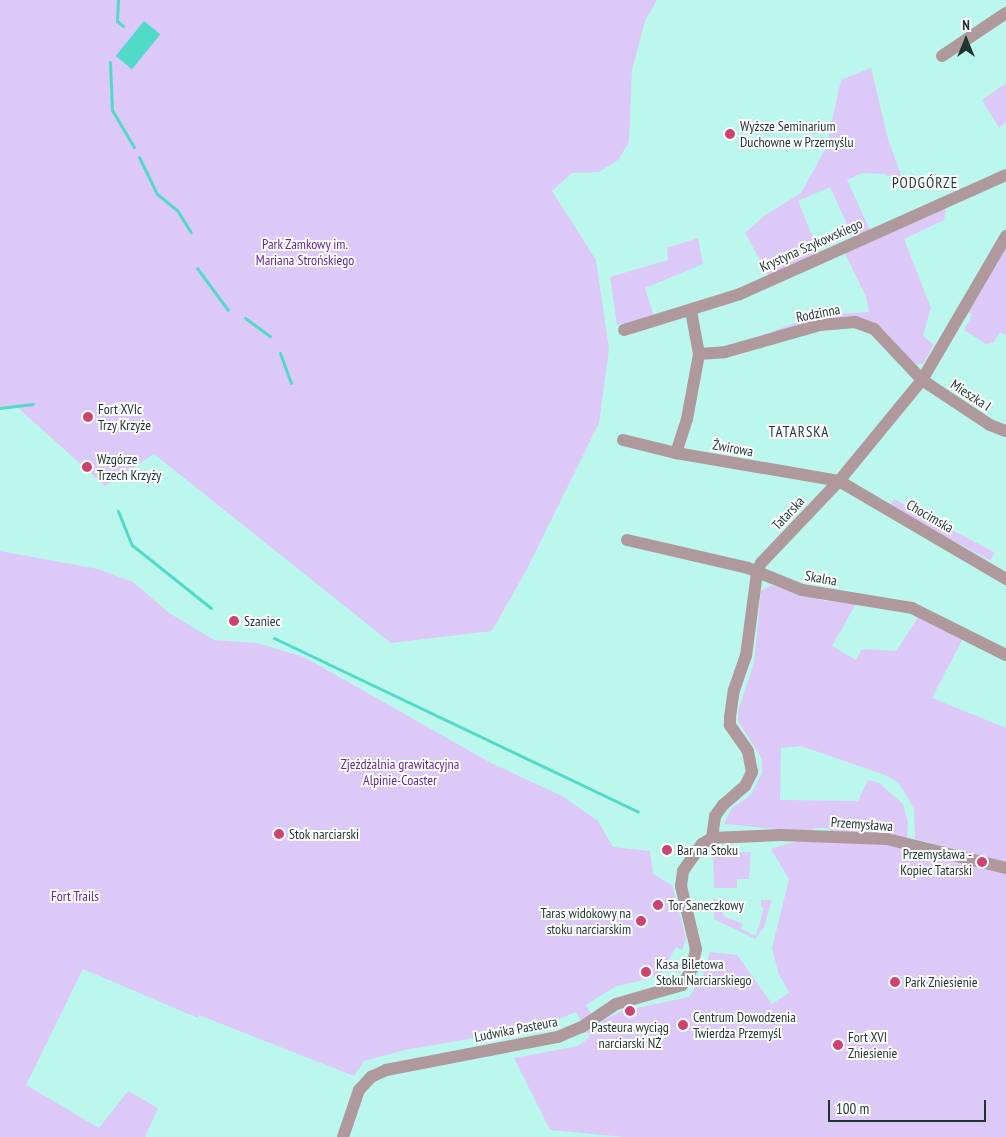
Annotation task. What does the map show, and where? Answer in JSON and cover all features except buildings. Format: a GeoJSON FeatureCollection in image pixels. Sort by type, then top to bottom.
{"type":"FeatureCollection","features":[{"type":"Feature","properties":{"kind":"street"},"geometry":{"type":"LineString","coordinates":[[942,56],[1006,13]]}},
{"type":"Feature","properties":{"kind":"street","name":"Krystyna Szykowskiego"},"geometry":{"type":"LineString","coordinates":[[624,330],[691,311],[740,294],[1006,175]]}},
{"type":"Feature","properties":{"kind":"street","name":"Tatarska"},"geometry":{"type":"LineString","coordinates":[[756,572],[761,563],[839,481],[922,380],[1006,236]]}},
{"type":"Feature","properties":{"kind":"street"},"geometry":{"type":"LineString","coordinates":[[676,453],[687,419],[699,354],[691,311]]}},
{"type":"Feature","properties":{"kind":"street","name":"Rodzinna"},"geometry":{"type":"LineString","coordinates":[[699,354],[726,352],[820,325],[855,322],[874,329],[922,380]]}},
{"type":"Feature","properties":{"kind":"street","name":"Mieszka I"},"geometry":{"type":"LineString","coordinates":[[922,380],[990,425],[1006,431]]}},
{"type":"Feature","properties":{"kind":"street","name":"Żwirowa"},"geometry":{"type":"LineString","coordinates":[[622,440],[676,453],[839,481]]}},
{"type":"Feature","properties":{"kind":"street","name":"Chocimska"},"geometry":{"type":"LineString","coordinates":[[839,481],[1006,579]]}},
{"type":"Feature","properties":{"kind":"street","name":"Skalna"},"geometry":{"type":"LineString","coordinates":[[627,540],[741,566],[802,590],[912,608],[1006,655]]}},
{"type":"Feature","properties":{"kind":"street"},"geometry":{"type":"LineString","coordinates":[[712,838],[715,816],[722,805],[745,786],[752,772],[748,751],[733,731],[730,717],[734,690],[746,656],[756,572]]}},
{"type":"Feature","properties":{"kind":"street","name":"Przemysława"},"geometry":{"type":"LineString","coordinates":[[712,838],[781,835],[887,839],[1006,868]]}},
{"type":"Feature","properties":{"kind":"street","name":"Ludwika Pasteura"},"geometry":{"type":"LineString","coordinates":[[342,1137],[358,1090],[371,1077],[386,1070],[558,1037],[582,1027],[616,1004],[682,985],[692,969],[696,949],[681,886],[683,871],[693,854],[712,838]]}},
{"type":"Feature","properties":{"kind":"green space","name":"Park Zamkowy im. Mariana Strońskiego"},"geometry":{"type":"Polygon","coordinates":[[[0,0],[657,0],[645,21],[632,70],[629,142],[618,160],[599,172],[572,173],[552,191],[596,260],[609,349],[599,423],[527,569],[492,631],[391,643],[154,454],[105,486],[17,407],[0,409],[0,0]]]}},
{"type":"Feature","properties":{"kind":"green space"},"geometry":{"type":"Polygon","coordinates":[[[871,68],[888,139],[905,186],[885,174],[862,173],[847,180],[870,230],[853,237],[830,187],[798,201],[819,253],[769,276],[745,233],[764,216],[801,193],[826,148],[841,80],[871,68]]]}},
{"type":"Feature","properties":{"kind":"green space"},"geometry":{"type":"Polygon","coordinates":[[[1006,83],[1006,122],[999,128],[982,100],[1006,83]]]}},
{"type":"Feature","properties":{"kind":"green space"},"geometry":{"type":"Polygon","coordinates":[[[946,208],[944,220],[904,239],[931,308],[923,336],[934,345],[923,364],[915,364],[878,325],[770,332],[818,315],[869,312],[866,297],[844,251],[946,208]]]}},
{"type":"Feature","properties":{"kind":"green space"},"geometry":{"type":"Polygon","coordinates":[[[698,238],[703,264],[645,288],[654,316],[617,325],[610,277],[668,260],[667,248],[698,238]]]}},
{"type":"Feature","properties":{"kind":"green space"},"geometry":{"type":"Polygon","coordinates":[[[1006,246],[1006,335],[1000,332],[994,342],[986,344],[964,330],[972,315],[968,312],[1006,246]]]}},
{"type":"Feature","properties":{"kind":"green space"},"geometry":{"type":"Polygon","coordinates":[[[894,499],[995,553],[990,560],[890,507],[894,499]]]}},
{"type":"Feature","properties":{"kind":"green space"},"geometry":{"type":"Polygon","coordinates":[[[0,551],[98,569],[133,582],[169,613],[214,640],[257,643],[304,657],[491,763],[562,796],[598,821],[613,847],[650,851],[653,874],[672,885],[686,938],[682,950],[676,947],[662,972],[649,979],[616,986],[586,1005],[598,1027],[604,1020],[622,1011],[689,997],[703,975],[710,952],[737,955],[772,1004],[789,993],[778,972],[772,948],[789,879],[771,849],[815,836],[860,837],[1006,868],[1006,1137],[624,1137],[550,1130],[514,1058],[578,1046],[590,1037],[576,1012],[543,1026],[405,1050],[364,1061],[354,1076],[199,1015],[198,1018],[83,969],[26,1085],[99,1128],[128,1091],[158,1108],[145,1137],[0,1137],[0,551]]]}},
{"type":"Feature","properties":{"kind":"green space"},"geometry":{"type":"Polygon","coordinates":[[[771,585],[825,601],[857,602],[832,646],[856,660],[862,649],[896,651],[919,616],[963,638],[932,698],[1006,728],[1006,863],[915,839],[914,809],[899,783],[885,775],[801,746],[781,748],[780,800],[858,801],[868,780],[879,783],[903,804],[908,823],[907,838],[830,831],[829,828],[813,828],[812,832],[724,824],[731,809],[751,795],[762,773],[762,759],[738,721],[738,711],[754,663],[761,591],[771,585]]]}},
{"type":"Feature","properties":{"kind":"green space"},"geometry":{"type":"Polygon","coordinates":[[[751,852],[749,879],[737,879],[737,888],[714,888],[713,853],[751,852]]]}},
{"type":"Feature","properties":{"kind":"green space"},"geometry":{"type":"Polygon","coordinates":[[[773,895],[764,927],[755,939],[714,919],[714,899],[718,899],[724,916],[743,924],[741,929],[756,936],[764,908],[761,907],[761,900],[771,900],[773,895]]]}},
{"type":"Feature","properties":{"kind":"shaded area"},"geometry":{"type":"Polygon","coordinates":[[[144,21],[160,34],[132,69],[116,56],[144,21]]]}},
{"type":"Feature","properties":{"kind":"waterway"},"geometry":{"type":"LineString","coordinates":[[118,0],[117,21],[123,26]]}},
{"type":"Feature","properties":{"kind":"waterway"},"geometry":{"type":"LineString","coordinates":[[110,62],[112,110],[134,147]]}},
{"type":"Feature","properties":{"kind":"waterway"},"geometry":{"type":"LineString","coordinates":[[139,157],[157,194],[177,210],[191,232]]}},
{"type":"Feature","properties":{"kind":"waterway"},"geometry":{"type":"LineString","coordinates":[[197,268],[228,310]]}},
{"type":"Feature","properties":{"kind":"waterway"},"geometry":{"type":"LineString","coordinates":[[245,318],[270,336]]}},
{"type":"Feature","properties":{"kind":"waterway"},"geometry":{"type":"LineString","coordinates":[[280,353],[291,383]]}},
{"type":"Feature","properties":{"kind":"waterway"},"geometry":{"type":"LineString","coordinates":[[0,408],[33,404]]}},
{"type":"Feature","properties":{"kind":"waterway"},"geometry":{"type":"LineString","coordinates":[[118,511],[132,545],[211,608]]}},
{"type":"Feature","properties":{"kind":"waterway"},"geometry":{"type":"LineString","coordinates":[[274,638],[638,812]]}},
{"type":"Feature","properties":{"kind":"place","name":"Wyższe Seminarium Duchowne w Przemyślu"},"geometry":{"type":"Point","coordinates":[730,134]}},
{"type":"Feature","properties":{"kind":"place","name":"Fort XVIc Trzy Krzyże"},"geometry":{"type":"Point","coordinates":[88,417]}},
{"type":"Feature","properties":{"kind":"place","name":"Wzgórze Trzech Krzyży"},"geometry":{"type":"Point","coordinates":[87,467]}},
{"type":"Feature","properties":{"kind":"place","name":"Szaniec"},"geometry":{"type":"Point","coordinates":[234,621]}},
{"type":"Feature","properties":{"kind":"place","name":"Stok narciarski"},"geometry":{"type":"Point","coordinates":[279,834]}},
{"type":"Feature","properties":{"kind":"place","name":"Bar na Stoku"},"geometry":{"type":"Point","coordinates":[667,850]}},
{"type":"Feature","properties":{"kind":"place","name":"Przemysława - Kopiec Tatarski"},"geometry":{"type":"Point","coordinates":[982,862]}},
{"type":"Feature","properties":{"kind":"place","name":"Tor Saneczkowy"},"geometry":{"type":"Point","coordinates":[658,905]}},
{"type":"Feature","properties":{"kind":"place","name":"Taras widokowy na stoku narciarskim"},"geometry":{"type":"Point","coordinates":[641,921]}},
{"type":"Feature","properties":{"kind":"place","name":"Kasa Biletowa Stoku Narciarskiego"},"geometry":{"type":"Point","coordinates":[646,972]}},
{"type":"Feature","properties":{"kind":"place","name":"Park Zniesienie"},"geometry":{"type":"Point","coordinates":[895,982]}},
{"type":"Feature","properties":{"kind":"place","name":"Pasteura wyciąg narciarski NŻ"},"geometry":{"type":"Point","coordinates":[630,1011]}},
{"type":"Feature","properties":{"kind":"place","name":"Centrum Dowodzenia Twierdza Przemyśl"},"geometry":{"type":"Point","coordinates":[683,1025]}},
{"type":"Feature","properties":{"kind":"place","name":"Fort XVI Zniesienie"},"geometry":{"type":"Point","coordinates":[838,1045]}},
{"type":"Feature","properties":{"kind":"district","name":"PODGÓRZE"},"geometry":{"type":"Point","coordinates":[925,183]}},
{"type":"Feature","properties":{"kind":"district","name":"TATARSKA"},"geometry":{"type":"Point","coordinates":[799,432]}},
{"type":"Feature","properties":{"kind":"park label","name":"Zjeżdżalnia grawitacyjna Alpinie-Coaster"},"geometry":{"type":"Point","coordinates":[400,772]}},
{"type":"Feature","properties":{"kind":"park label","name":"Fort Trails"},"geometry":{"type":"Point","coordinates":[75,896]}}]}
